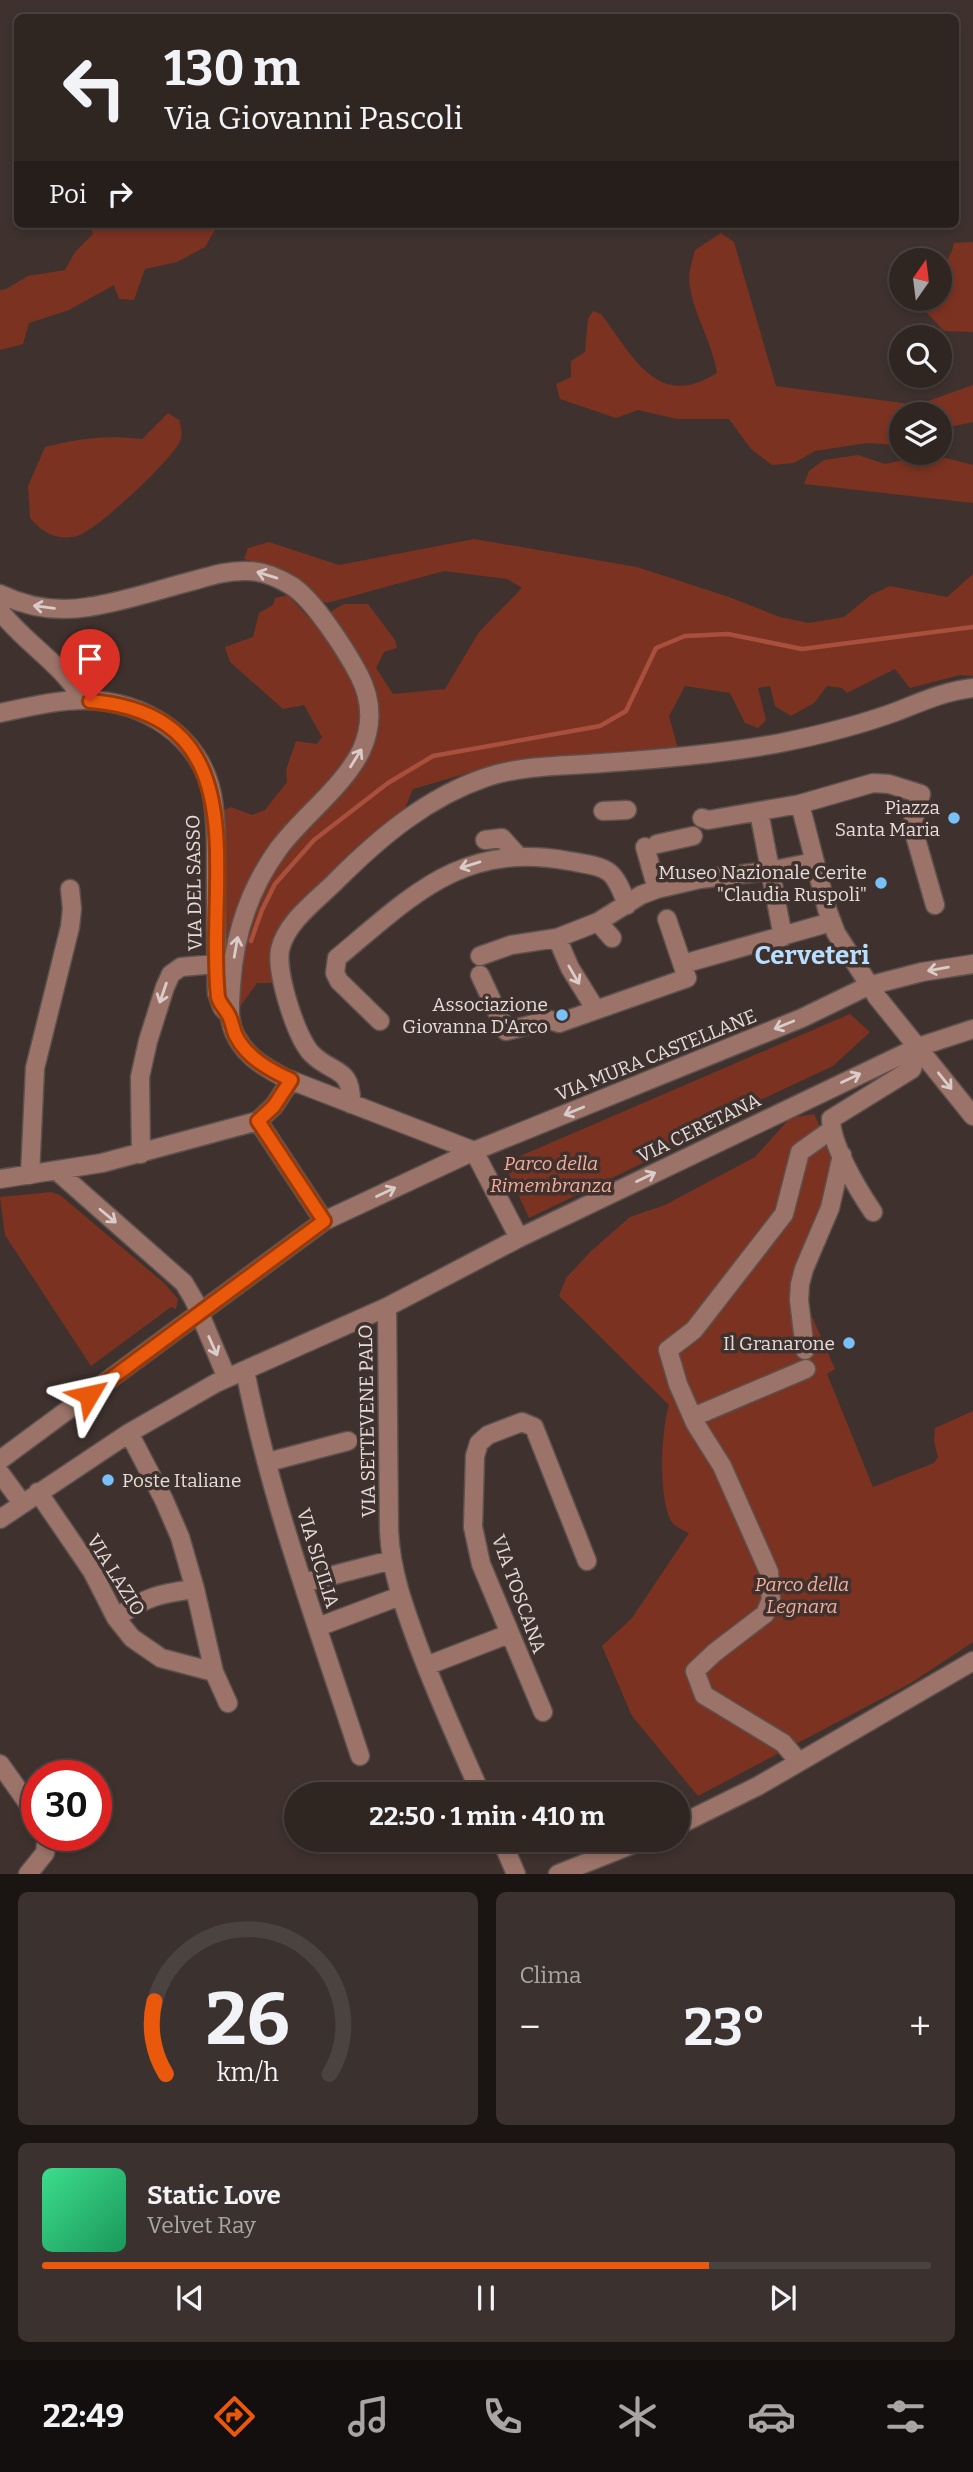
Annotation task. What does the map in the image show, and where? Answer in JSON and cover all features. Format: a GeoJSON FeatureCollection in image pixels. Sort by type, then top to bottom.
{"type":"FeatureCollection","features":[{"type":"Feature","properties":{"kind":"street"},"geometry":{"type":"LineString","coordinates":[[0,594],[35,606],[76,608],[100,605],[222,573],[260,572],[280,579],[302,594],[358,672],[370,708],[369,728],[362,748],[340,780],[281,846],[257,883],[237,941],[229,1015]]}},
{"type":"Feature","properties":{"kind":"street"},"geometry":{"type":"LineString","coordinates":[[0,611],[16,630],[69,680],[83,700]]}},
{"type":"Feature","properties":{"kind":"street"},"geometry":{"type":"LineString","coordinates":[[351,1104],[351,1090],[346,1077],[312,1054],[302,1038],[281,977],[280,949],[290,927],[364,853],[406,820],[460,789],[496,775],[536,768],[668,758],[773,744],[834,730],[897,711],[940,694],[973,688]]}},
{"type":"Feature","properties":{"kind":"street","name":"VIA DEL SASSO"},"geometry":{"type":"LineString","coordinates":[[0,713],[50,702],[83,700],[123,706],[155,719],[185,740],[202,765],[212,796],[216,828],[218,997],[229,1015],[236,1037],[248,1053],[264,1066],[291,1080],[474,1151]]}},
{"type":"Feature","properties":{"kind":"street"},"geometry":{"type":"LineString","coordinates":[[657,889],[651,845],[695,831],[708,820],[800,804],[873,783],[920,794],[912,825],[934,905]]}},
{"type":"Feature","properties":{"kind":"street"},"geometry":{"type":"LineString","coordinates":[[800,804],[831,922],[850,957],[868,986],[973,1116]]}},
{"type":"Feature","properties":{"kind":"street"},"geometry":{"type":"LineString","coordinates":[[603,811],[627,810]]}},
{"type":"Feature","properties":{"kind":"street"},"geometry":{"type":"LineString","coordinates":[[759,812],[783,937]]}},
{"type":"Feature","properties":{"kind":"street"},"geometry":{"type":"LineString","coordinates":[[485,840],[502,838],[519,857]]}},
{"type":"Feature","properties":{"kind":"street"},"geometry":{"type":"LineString","coordinates":[[380,1021],[339,981],[335,973],[337,958],[406,901],[442,876],[479,862],[519,857],[557,858],[609,871],[619,882],[626,905]]}},
{"type":"Feature","properties":{"kind":"street"},"geometry":{"type":"LineString","coordinates":[[480,956],[512,945],[557,938],[598,922],[641,895],[699,873],[769,871],[814,862]]}},
{"type":"Feature","properties":{"kind":"street"},"geometry":{"type":"LineString","coordinates":[[30,1175],[35,1068],[70,927],[72,909],[69,889]]}},
{"type":"Feature","properties":{"kind":"street"},"geometry":{"type":"LineString","coordinates":[[667,919],[683,963]]}},
{"type":"Feature","properties":{"kind":"street"},"geometry":{"type":"LineString","coordinates":[[598,922],[612,938]]}},
{"type":"Feature","properties":{"kind":"street"},"geometry":{"type":"LineString","coordinates":[[480,975],[506,1031],[550,1020],[559,1023],[596,1010],[683,963],[831,922]]}},
{"type":"Feature","properties":{"kind":"street"},"geometry":{"type":"LineString","coordinates":[[557,938],[570,968],[596,1010]]}},
{"type":"Feature","properties":{"kind":"street"},"geometry":{"type":"LineString","coordinates":[[141,1154],[139,1096],[142,1069],[165,987],[171,974],[181,967],[216,964]]}},
{"type":"Feature","properties":{"kind":"street","name":"VIA MURA CASTELLANE"},"geometry":{"type":"LineString","coordinates":[[0,1460],[324,1221],[474,1151],[802,1018],[868,986],[922,972],[973,964]]}},
{"type":"Feature","properties":{"kind":"street","name":"VIA CERETANA"},"geometry":{"type":"LineString","coordinates":[[387,1307],[519,1238],[918,1047],[973,1029]]}},
{"type":"Feature","properties":{"kind":"street"},"geometry":{"type":"LineString","coordinates":[[873,1212],[856,1188],[831,1130],[831,1119],[912,1069],[918,1047]]}},
{"type":"Feature","properties":{"kind":"street"},"geometry":{"type":"LineString","coordinates":[[0,1179],[141,1154],[258,1121],[274,1106],[291,1080]]}},
{"type":"Feature","properties":{"kind":"street"},"geometry":{"type":"LineString","coordinates":[[258,1121],[324,1221]]}},
{"type":"Feature","properties":{"kind":"street"},"geometry":{"type":"LineString","coordinates":[[799,1762],[783,1743],[704,1695],[695,1671],[765,1614],[771,1600],[769,1572],[722,1466],[693,1417],[678,1384],[668,1350],[694,1330],[784,1214],[800,1152],[831,1130]]}},
{"type":"Feature","properties":{"kind":"street"},"geometry":{"type":"LineString","coordinates":[[474,1151],[519,1238]]}},
{"type":"Feature","properties":{"kind":"street"},"geometry":{"type":"LineString","coordinates":[[693,1417],[805,1359],[800,1284],[830,1208],[842,1155]]}},
{"type":"Feature","properties":{"kind":"street"},"geometry":{"type":"LineString","coordinates":[[57,1171],[176,1274],[189,1290],[227,1378]]}},
{"type":"Feature","properties":{"kind":"street","name":"VIA SETTEVENE PALO"},"geometry":{"type":"LineString","coordinates":[[0,1519],[129,1433],[227,1378],[387,1307],[389,1531],[392,1560],[400,1597],[426,1666],[476,1782]]}},
{"type":"Feature","properties":{"kind":"street","name":"VIA SICILIA"},"geometry":{"type":"LineString","coordinates":[[245,1370],[254,1416],[303,1583],[360,1756]]}},
{"type":"Feature","properties":{"kind":"street","name":"VIA TOSCANA"},"geometry":{"type":"LineString","coordinates":[[543,1712],[481,1564],[475,1541],[475,1456],[479,1443],[485,1436],[522,1422],[534,1427],[587,1561]]}},
{"type":"Feature","properties":{"kind":"street"},"geometry":{"type":"LineString","coordinates":[[129,1433],[175,1523],[195,1589],[214,1672],[229,1703]]}},
{"type":"Feature","properties":{"kind":"street"},"geometry":{"type":"LineString","coordinates":[[268,1462],[348,1441]]}},
{"type":"Feature","properties":{"kind":"street"},"geometry":{"type":"LineString","coordinates":[[0,1473],[22,1503]]}},
{"type":"Feature","properties":{"kind":"street","name":"VIA LAZIO"},"geometry":{"type":"LineString","coordinates":[[38,1493],[92,1572],[116,1618],[132,1638],[155,1654],[214,1672]]}},
{"type":"Feature","properties":{"kind":"street"},"geometry":{"type":"LineString","coordinates":[[303,1583],[392,1560]]}},
{"type":"Feature","properties":{"kind":"street"},"geometry":{"type":"LineString","coordinates":[[116,1618],[150,1597],[195,1589]]}},
{"type":"Feature","properties":{"kind":"street"},"geometry":{"type":"LineString","coordinates":[[318,1627],[400,1597]]}},
{"type":"Feature","properties":{"kind":"street"},"geometry":{"type":"LineString","coordinates":[[426,1666],[509,1633]]}},
{"type":"Feature","properties":{"kind":"street"},"geometry":{"type":"LineString","coordinates":[[690,1820],[734,1799],[973,1661]]}},
{"type":"Feature","properties":{"kind":"street"},"geometry":{"type":"LineString","coordinates":[[2,1770],[21,1795]]}},
{"type":"Feature","properties":{"kind":"street"},"geometry":{"type":"LineString","coordinates":[[28,1874],[45,1851]]}},
{"type":"Feature","properties":{"kind":"street"},"geometry":{"type":"LineString","coordinates":[[507,1852],[516,1874]]}},
{"type":"Feature","properties":{"kind":"street"},"geometry":{"type":"LineString","coordinates":[[558,1874],[613,1852]]}},
{"type":"Feature","properties":{"kind":"green space"},"geometry":{"type":"Polygon","coordinates":[[[91,228],[216,228],[205,247],[177,262],[145,269],[134,300],[119,299],[114,285],[69,310],[29,323],[23,344],[0,350],[0,290],[28,276],[65,270],[75,252],[93,234],[91,228]]]}},
{"type":"Feature","properties":{"kind":"green space"},"geometry":{"type":"Polygon","coordinates":[[[721,233],[734,242],[776,386],[895,402],[889,402],[889,444],[867,443],[815,451],[794,463],[772,465],[751,449],[729,419],[677,419],[638,410],[616,418],[560,399],[556,384],[571,377],[571,361],[585,352],[588,319],[593,311],[601,314],[648,374],[662,382],[678,386],[696,383],[717,373],[691,290],[690,268],[695,250],[721,233]]]}},
{"type":"Feature","properties":{"kind":"green space"},"geometry":{"type":"Polygon","coordinates":[[[973,242],[973,332],[952,331],[952,325],[938,325],[926,312],[952,312],[954,243],[973,242]]]}},
{"type":"Feature","properties":{"kind":"green space"},"geometry":{"type":"Polygon","coordinates":[[[973,385],[973,422],[952,426],[952,402],[925,402],[973,385]]]}},
{"type":"Feature","properties":{"kind":"green space"},"geometry":{"type":"Polygon","coordinates":[[[168,413],[179,420],[182,433],[180,441],[149,478],[100,522],[77,536],[63,537],[45,532],[30,518],[28,486],[45,447],[93,438],[142,439],[168,413]]]}},
{"type":"Feature","properties":{"kind":"green space"},"geometry":{"type":"Polygon","coordinates":[[[858,455],[885,464],[952,465],[952,460],[973,465],[973,503],[804,484],[809,471],[824,460],[858,455]]]}},
{"type":"Feature","properties":{"kind":"green space"},"geometry":{"type":"Polygon","coordinates":[[[474,539],[637,567],[780,617],[809,623],[844,617],[871,595],[890,586],[947,597],[973,574],[973,676],[960,675],[910,688],[895,669],[847,693],[842,688],[827,686],[814,703],[791,716],[775,706],[770,686],[758,688],[766,720],[758,728],[745,723],[730,693],[685,686],[669,716],[679,753],[533,763],[475,771],[413,789],[405,808],[337,867],[299,913],[277,949],[283,977],[272,983],[257,983],[239,1008],[228,992],[224,810],[231,807],[252,815],[265,810],[287,782],[286,770],[296,741],[317,744],[322,737],[304,705],[283,709],[230,662],[225,647],[253,637],[259,613],[273,605],[275,598],[288,595],[309,618],[328,613],[344,604],[368,604],[395,640],[397,648],[384,652],[376,668],[393,694],[445,689],[479,632],[522,588],[507,579],[444,571],[327,603],[316,599],[274,567],[244,559],[248,548],[269,542],[339,565],[474,539]]]}},
{"type":"Feature","properties":{"kind":"green space","name":"Parco della Rimembranza"},"geometry":{"type":"Polygon","coordinates":[[[850,1014],[870,1032],[833,1066],[688,1134],[682,1144],[529,1218],[504,1163],[850,1014]]]}},
{"type":"Feature","properties":{"kind":"green space","name":"Parco della Legnara"},"geometry":{"type":"Polygon","coordinates":[[[814,1114],[833,1154],[821,1219],[790,1286],[799,1359],[810,1355],[806,1303],[835,1369],[827,1374],[873,1487],[934,1463],[938,1457],[934,1441],[935,1428],[973,1411],[973,1642],[911,1683],[698,1796],[690,1786],[690,1782],[686,1782],[632,1716],[602,1646],[632,1618],[689,1533],[671,1521],[664,1496],[663,1447],[669,1405],[559,1296],[566,1278],[591,1251],[630,1217],[665,1205],[755,1157],[790,1118],[814,1114]]]}},
{"type":"Feature","properties":{"kind":"green space"},"geometry":{"type":"Polygon","coordinates":[[[51,1192],[60,1195],[164,1283],[178,1299],[176,1309],[171,1307],[91,1366],[5,1235],[0,1197],[51,1192]]]}},
{"type":"Feature","properties":{"kind":"waterway"},"geometry":{"type":"LineString","coordinates":[[251,941],[275,884],[314,840],[388,783],[433,756],[600,726],[626,711],[656,648],[685,636],[728,634],[802,649],[973,627]]}},
{"type":"Feature","properties":{"kind":"place","name":"Piazza Santa Maria"},"geometry":{"type":"Point","coordinates":[954,818]}},
{"type":"Feature","properties":{"kind":"place","name":"Museo Nazionale Cerite \"Claudia Ruspoli\""},"geometry":{"type":"Point","coordinates":[881,883]}},
{"type":"Feature","properties":{"kind":"place","name":"Associazione Giovanna D'Arco"},"geometry":{"type":"Point","coordinates":[562,1015]}},
{"type":"Feature","properties":{"kind":"place","name":"Il Granarone"},"geometry":{"type":"Point","coordinates":[849,1343]}},
{"type":"Feature","properties":{"kind":"place","name":"Poste Italiane"},"geometry":{"type":"Point","coordinates":[108,1480]}},
{"type":"Feature","properties":{"kind":"district","name":"Cerveteri"},"geometry":{"type":"Point","coordinates":[812,955]}},
{"type":"Feature","properties":{"kind":"route"},"geometry":{"type":"LineString","coordinates":[[89,1395],[324,1221],[258,1121],[274,1106],[291,1080],[275,1073],[248,1053],[236,1037],[229,1015],[218,997],[216,839],[212,796],[204,770],[185,740],[162,722],[123,706],[90,701]]}}]}
